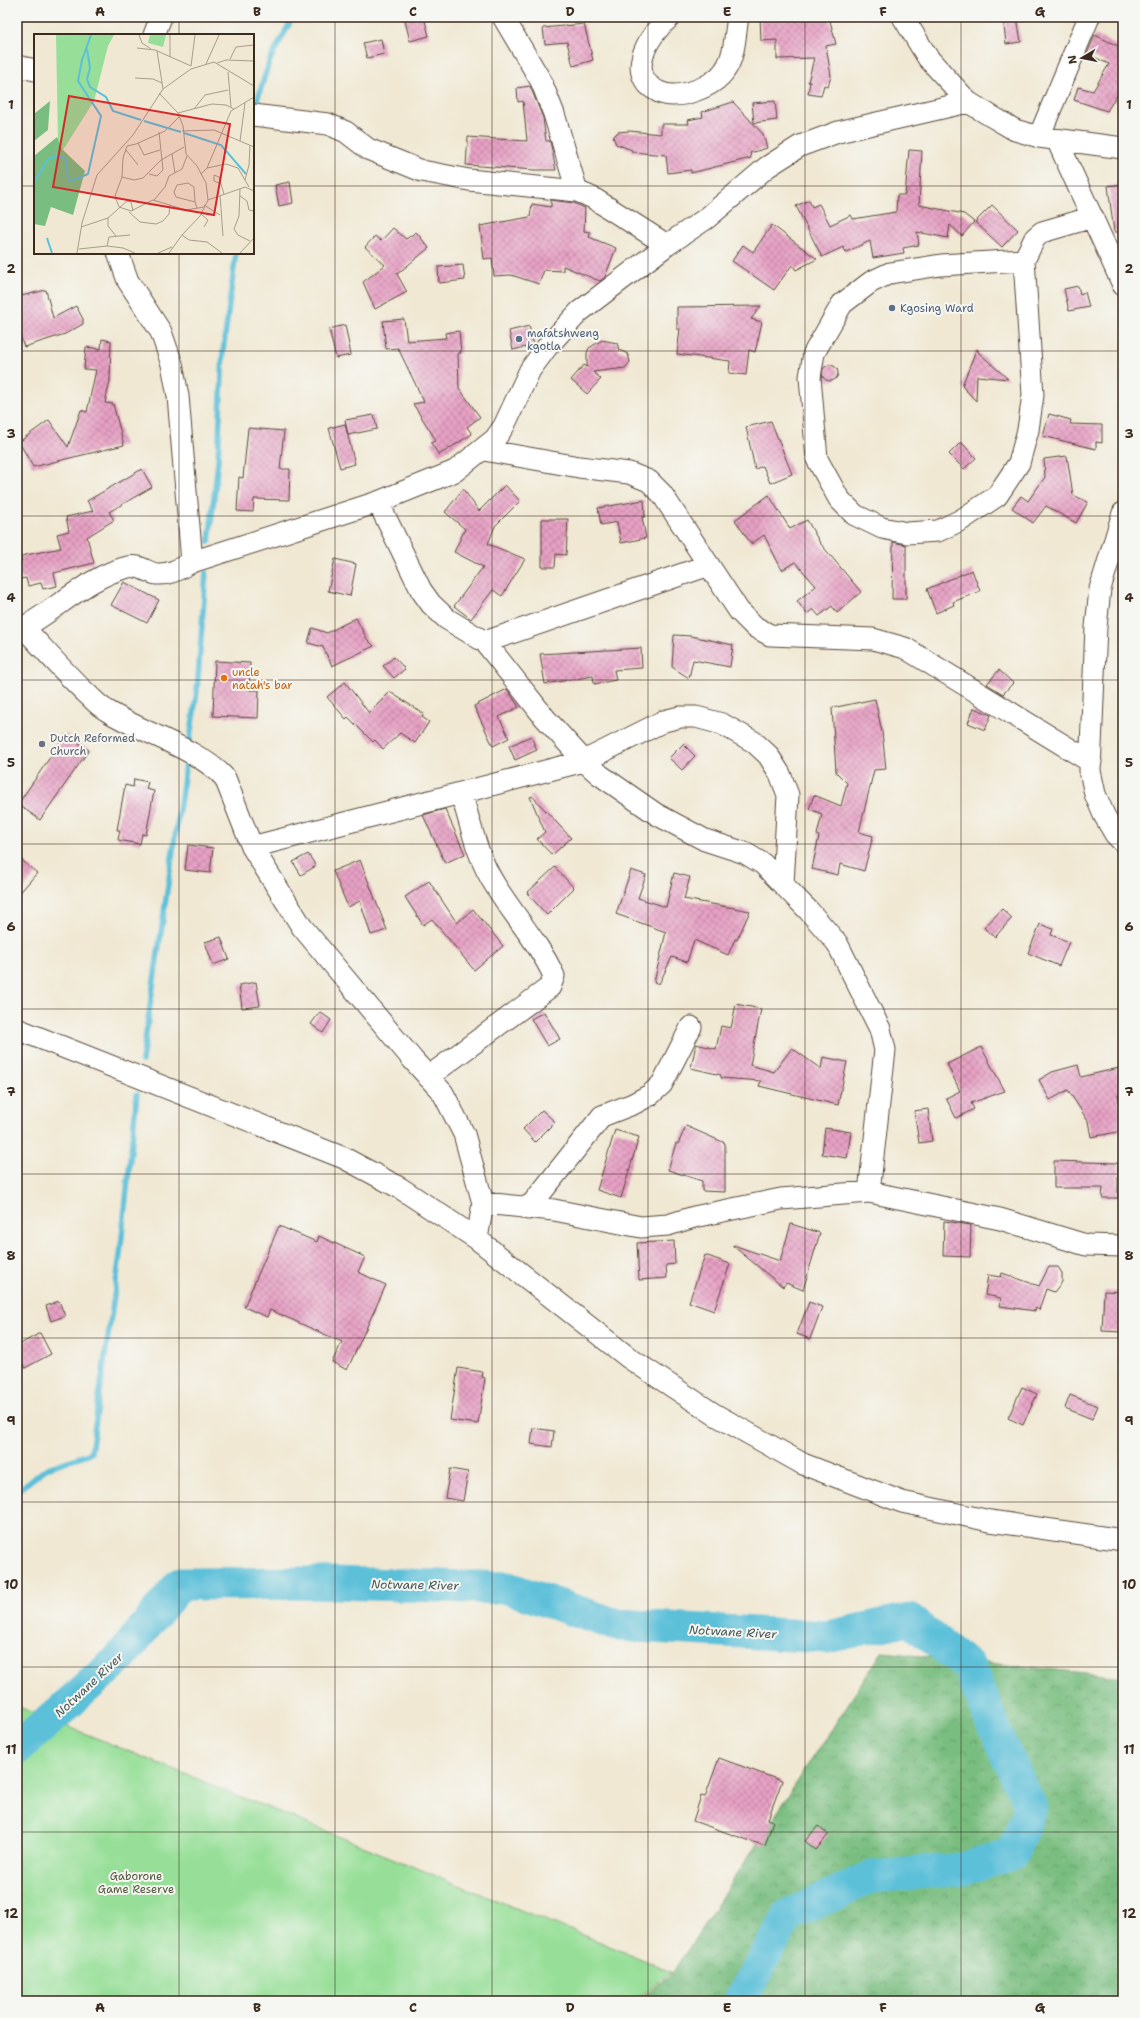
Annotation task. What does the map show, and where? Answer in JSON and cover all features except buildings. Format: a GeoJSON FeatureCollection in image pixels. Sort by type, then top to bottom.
{"type":"FeatureCollection","features":[{"type":"Feature","properties":{"kind":"street"},"geometry":{"type":"LineString","coordinates":[[154,34],[161,17]]}},
{"type":"Feature","properties":{"kind":"street"},"geometry":{"type":"LineString","coordinates":[[503,17],[541,81],[554,114],[577,191]]}},
{"type":"Feature","properties":{"kind":"street"},"geometry":{"type":"LineString","coordinates":[[670,17],[658,26],[647,44],[641,60],[642,73],[650,86],[660,92],[679,94],[704,87],[725,70],[732,55],[738,17]]}},
{"type":"Feature","properties":{"kind":"street"},"geometry":{"type":"LineString","coordinates":[[903,17],[928,58],[968,102],[1015,130],[1048,139],[1123,148]]}},
{"type":"Feature","properties":{"kind":"street"},"geometry":{"type":"LineString","coordinates":[[1088,17],[1048,139],[1093,217],[1123,285]]}},
{"type":"Feature","properties":{"kind":"street"},"geometry":{"type":"LineString","coordinates":[[17,66],[34,70]]}},
{"type":"Feature","properties":{"kind":"street"},"geometry":{"type":"LineString","coordinates":[[477,1239],[483,1203],[464,1134],[443,1093],[302,927],[252,847],[229,786],[220,772],[188,752],[132,725],[104,709],[20,629],[96,580],[128,567],[137,566],[156,574],[172,573],[192,562],[378,502],[455,471],[484,450],[495,439],[504,426],[530,370],[547,347],[573,317],[667,245],[707,218],[767,167],[800,146],[838,132],[968,102]]}},
{"type":"Feature","properties":{"kind":"street"},"geometry":{"type":"LineString","coordinates":[[254,115],[328,124],[346,132],[368,149],[422,171],[469,180],[577,191],[593,198],[667,245]]}},
{"type":"Feature","properties":{"kind":"street"},"geometry":{"type":"LineString","coordinates":[[1024,260],[941,265],[890,273],[871,282],[842,304],[814,353],[810,377],[818,459],[840,500],[855,515],[882,528],[907,533],[938,531],[961,520],[997,496],[1019,463],[1028,430],[1033,395],[1024,260],[1035,238],[1042,232],[1093,217]]}},
{"type":"Feature","properties":{"kind":"street"},"geometry":{"type":"LineString","coordinates":[[118,254],[128,280],[161,332],[172,364],[178,396],[192,562]]}},
{"type":"Feature","properties":{"kind":"street"},"geometry":{"type":"LineString","coordinates":[[484,450],[579,467],[629,473],[649,481],[662,494],[739,611],[755,627],[770,635],[874,639],[905,648],[1091,762]]}},
{"type":"Feature","properties":{"kind":"street"},"geometry":{"type":"LineString","coordinates":[[378,502],[421,590],[431,604],[447,618],[485,642],[545,718],[584,761],[656,814],[705,840],[745,853],[762,864],[783,884],[837,943],[880,1029],[885,1050],[869,1192]]}},
{"type":"Feature","properties":{"kind":"street"},"geometry":{"type":"LineString","coordinates":[[1123,513],[1116,558],[1100,589],[1096,627],[1090,771],[1095,794],[1104,815],[1115,834],[1123,842]]}},
{"type":"Feature","properties":{"kind":"street"},"geometry":{"type":"LineString","coordinates":[[485,642],[709,565]]}},
{"type":"Feature","properties":{"kind":"street"},"geometry":{"type":"LineString","coordinates":[[252,847],[584,761],[664,722],[680,717],[696,716],[722,724],[754,742],[768,755],[780,774],[788,795],[783,884]]}},
{"type":"Feature","properties":{"kind":"street"},"geometry":{"type":"LineString","coordinates":[[428,1077],[550,987],[554,976],[547,961],[495,884],[474,843],[460,793]]}},
{"type":"Feature","properties":{"kind":"street"},"geometry":{"type":"LineString","coordinates":[[528,1209],[602,1116],[633,1104],[650,1095],[662,1084],[691,1027]]}},
{"type":"Feature","properties":{"kind":"street"},"geometry":{"type":"LineString","coordinates":[[17,1029],[344,1158],[400,1188],[477,1239],[629,1358],[714,1414],[803,1464],[902,1502],[990,1521],[1123,1540]]}},
{"type":"Feature","properties":{"kind":"street"},"geometry":{"type":"LineString","coordinates":[[483,1203],[528,1209],[554,1210],[641,1227],[668,1225],[694,1217],[781,1199],[869,1192],[1000,1219],[1086,1245],[1123,1246]]}},
{"type":"Feature","properties":{"kind":"green space"},"geometry":{"type":"Polygon","coordinates":[[[882,1652],[1123,1677],[1123,2001],[637,2001],[674,1971],[882,1652]]]}},
{"type":"Feature","properties":{"kind":"green space","name":"Gaborone Game Reserve"},"geometry":{"type":"Polygon","coordinates":[[[17,1706],[671,1971],[634,2001],[17,2001],[17,1706]]]}},
{"type":"Feature","properties":{"kind":"waterway"},"geometry":{"type":"LineString","coordinates":[[254,110],[270,60],[293,17]]}},
{"type":"Feature","properties":{"kind":"waterway"},"geometry":{"type":"LineString","coordinates":[[209,542],[218,461],[223,351],[236,254]]}},
{"type":"Feature","properties":{"kind":"waterway"},"geometry":{"type":"LineString","coordinates":[[189,746],[197,691],[206,573]]}},
{"type":"Feature","properties":{"kind":"waterway"},"geometry":{"type":"LineString","coordinates":[[142,1061],[187,756]]}},
{"type":"Feature","properties":{"kind":"waterway"},"geometry":{"type":"LineString","coordinates":[[17,1491],[47,1468],[91,1453],[120,1255],[137,1094]]}},
{"type":"Feature","properties":{"kind":"waterway","name":"Notwane River"},"geometry":{"type":"LineString","coordinates":[[17,1749],[119,1659],[180,1584],[332,1583],[508,1588],[617,1625],[827,1637],[909,1619],[969,1667],[997,1735],[1031,1807],[1012,1854],[964,1869],[871,1877],[788,1916],[740,2001]]}},
{"type":"Feature","properties":{"kind":"place","name":"Kgosing Ward"},"geometry":{"type":"Point","coordinates":[892,308]}},
{"type":"Feature","properties":{"kind":"place","name":"mafatshweng kgotla"},"geometry":{"type":"Point","coordinates":[519,339]}},
{"type":"Feature","properties":{"kind":"place","name":"uncle natah's bar"},"geometry":{"type":"Point","coordinates":[224,678]}},
{"type":"Feature","properties":{"kind":"place","name":"Dutch Reformed Church"},"geometry":{"type":"Point","coordinates":[42,744]}}]}
